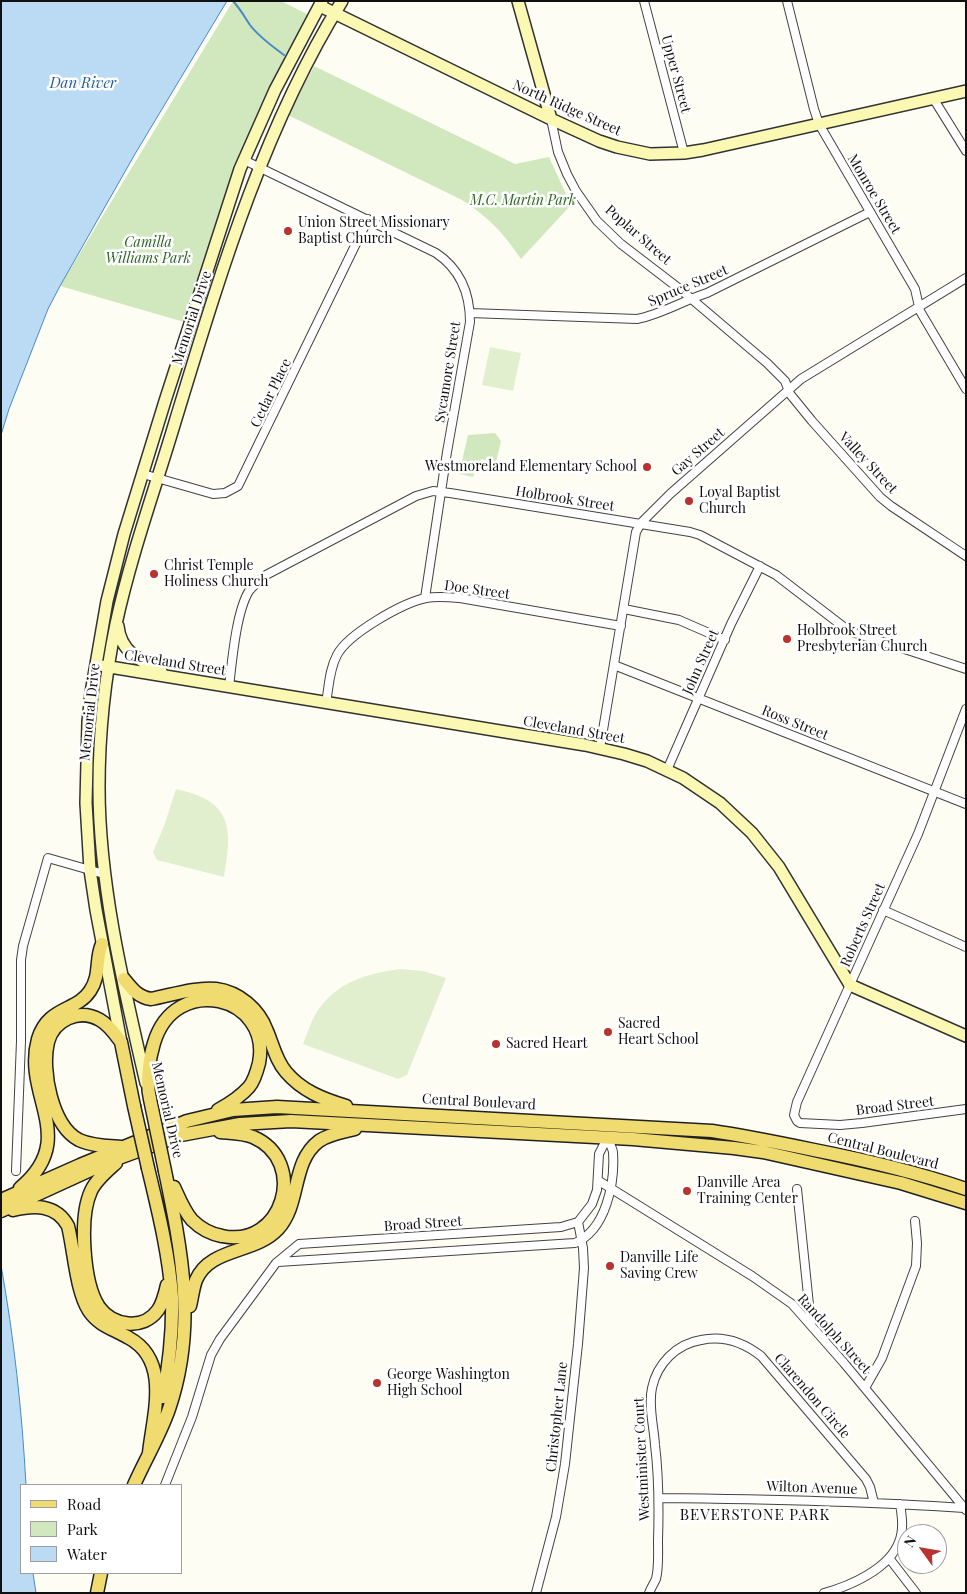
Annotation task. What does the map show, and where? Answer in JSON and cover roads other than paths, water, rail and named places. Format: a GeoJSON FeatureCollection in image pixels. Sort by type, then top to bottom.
{"type":"FeatureCollection","features":[{"type":"Feature","properties":{"kind":"main road","name":"Memorial Drive"},"geometry":{"type":"LineString","coordinates":[[134,1484],[148,1453],[162,1428],[181,1366],[184,1338],[185,1287],[182,1259],[166,1171],[124,979],[104,874],[100,824],[99,771],[101,726],[109,667],[117,621],[159,477],[202,337],[259,167],[294,89],[342,1]]}},
{"type":"Feature","properties":{"kind":"main road","name":"Poplar Street"},"geometry":{"type":"LineString","coordinates":[[518,1],[551,119]]}},
{"type":"Feature","properties":{"kind":"main road","name":"Memorial Drive"},"geometry":{"type":"LineString","coordinates":[[148,1453],[159,1417],[168,1362],[172,1298],[148,1168],[121,1042],[113,991],[102,944],[90,870],[86,802],[88,722],[95,665],[113,572],[184,338],[244,160],[275,90],[321,3]]}},
{"type":"Feature","properties":{"kind":"main road","name":"North Ridge Street"},"geometry":{"type":"LineString","coordinates":[[321,3],[335,13],[551,119],[599,141],[650,154],[684,153],[703,150],[966,91]]}},
{"type":"Feature","properties":{"kind":"main road"},"geometry":{"type":"LineString","coordinates":[[117,621],[121,640],[133,655],[140,661],[174,678]]}},
{"type":"Feature","properties":{"kind":"main road","name":"Cleveland Street"},"geometry":{"type":"LineString","coordinates":[[95,665],[600,748],[647,761],[702,790],[720,803],[736,817],[766,850],[779,867],[850,985]]}},
{"type":"Feature","properties":{"kind":"main road"},"geometry":{"type":"LineString","coordinates":[[6,1198],[34,1174],[42,1162],[48,1146],[47,1122],[36,1072],[38,1038],[47,1022],[54,1015],[77,1003],[89,992],[97,975],[102,944]]}},
{"type":"Feature","properties":{"kind":"main road"},"geometry":{"type":"LineString","coordinates":[[124,979],[139,995],[145,998],[151,999],[190,991],[214,989],[231,993],[243,999],[263,1021],[282,1066],[297,1083],[318,1096],[365,1111]]}},
{"type":"Feature","properties":{"kind":"main road"},"geometry":{"type":"LineString","coordinates":[[850,985],[966,1036]]}},
{"type":"Feature","properties":{"kind":"main road"},"geometry":{"type":"LineString","coordinates":[[149,1095],[153,1047],[157,1033],[167,1017],[182,1006],[198,1000],[214,1000],[229,1004],[242,1011],[255,1030],[260,1048],[258,1066],[250,1086],[227,1105],[207,1116]]}},
{"type":"Feature","properties":{"kind":"main road"},"geometry":{"type":"LineString","coordinates":[[121,1042],[105,1023],[98,1019],[84,1015],[67,1019],[60,1023],[52,1033],[47,1051],[46,1067],[51,1098],[59,1120],[78,1139],[123,1152],[96,1182],[88,1198],[84,1244],[85,1259],[94,1298],[111,1318],[125,1324],[134,1324],[147,1319],[157,1311],[162,1304],[169,1275]]}},
{"type":"Feature","properties":{"kind":"main road","name":"Central Boulevard"},"geometry":{"type":"LineString","coordinates":[[1,1212],[24,1199],[187,1121],[233,1110],[276,1107],[702,1131],[741,1135],[901,1170],[966,1189]]}},
{"type":"Feature","properties":{"kind":"main road","name":"Central Boulevard"},"geometry":{"type":"LineString","coordinates":[[6,1198],[123,1152],[181,1135],[266,1122],[291,1121],[711,1145],[762,1152],[901,1183],[966,1203]]}},
{"type":"Feature","properties":{"kind":"main road"},"geometry":{"type":"LineString","coordinates":[[184,1338],[196,1282],[205,1268],[218,1258],[265,1240],[279,1228],[292,1206],[298,1178],[306,1156],[320,1141],[337,1133],[372,1126]]}},
{"type":"Feature","properties":{"kind":"main road"},"geometry":{"type":"LineString","coordinates":[[166,1171],[192,1219],[206,1231],[234,1237],[253,1234],[268,1224],[278,1210],[284,1194],[282,1170],[275,1155],[262,1142],[252,1137],[205,1130]]}},
{"type":"Feature","properties":{"kind":"main road"},"geometry":{"type":"LineString","coordinates":[[1,1212],[35,1206],[44,1207],[60,1215],[68,1226],[81,1292],[87,1309],[101,1324],[143,1347],[149,1356],[157,1383],[148,1453]]}},
{"type":"Feature","properties":{"kind":"main road"},"geometry":{"type":"LineString","coordinates":[[97,1593],[101,1574]]}},
{"type":"Feature","properties":{"kind":"street","name":"Upper Street"},"geometry":{"type":"LineString","coordinates":[[644,1],[684,153]]}},
{"type":"Feature","properties":{"kind":"street","name":"Monroe Street"},"geometry":{"type":"LineString","coordinates":[[787,1],[819,124],[915,289],[919,307],[966,389]]}},
{"type":"Feature","properties":{"kind":"street"},"geometry":{"type":"LineString","coordinates":[[933,98],[966,152]]}},
{"type":"Feature","properties":{"kind":"street","name":"Poplar Street"},"geometry":{"type":"LineString","coordinates":[[551,119],[558,152],[576,191],[610,234],[758,354],[784,381],[788,390]]}},
{"type":"Feature","properties":{"kind":"street","name":"Sycamore Street"},"geometry":{"type":"LineString","coordinates":[[244,160],[436,253],[454,268],[460,278],[469,302],[470,314],[462,375],[441,491],[425,598]]}},
{"type":"Feature","properties":{"kind":"street","name":"Spruce Street"},"geometry":{"type":"LineString","coordinates":[[470,314],[637,319],[660,313],[690,298],[706,293],[870,212]]}},
{"type":"Feature","properties":{"kind":"street","name":"Cedar Place"},"geometry":{"type":"LineString","coordinates":[[143,474],[159,477],[213,494],[225,494],[238,486],[368,220]]}},
{"type":"Feature","properties":{"kind":"street","name":"Gay Street"},"geometry":{"type":"LineString","coordinates":[[600,748],[636,532],[641,523],[670,494],[801,379],[966,278]]}},
{"type":"Feature","properties":{"kind":"street","name":"Valley Street"},"geometry":{"type":"LineString","coordinates":[[788,390],[812,421],[880,497],[966,556]]}},
{"type":"Feature","properties":{"kind":"street","name":"Holbrook Street"},"geometry":{"type":"LineString","coordinates":[[229,687],[241,610],[250,590],[257,582],[266,575],[416,496],[441,491],[580,515],[641,523],[700,535],[776,575],[849,631],[966,669]]}},
{"type":"Feature","properties":{"kind":"street","name":"John Street"},"geometry":{"type":"LineString","coordinates":[[667,770],[760,566]]}},
{"type":"Feature","properties":{"kind":"street","name":"Doe Street"},"geometry":{"type":"LineString","coordinates":[[326,703],[332,664],[340,649],[348,641],[385,617],[408,604],[425,598],[460,598],[621,626]]}},
{"type":"Feature","properties":{"kind":"street"},"geometry":{"type":"LineString","coordinates":[[624,609],[679,620],[725,640]]}},
{"type":"Feature","properties":{"kind":"street","name":"Ross Street"},"geometry":{"type":"LineString","coordinates":[[614,665],[966,804]]}},
{"type":"Feature","properties":{"kind":"street","name":"Roberts Street"},"geometry":{"type":"LineString","coordinates":[[827,1124],[800,1123],[795,1118],[794,1110],[918,834],[966,709]]}},
{"type":"Feature","properties":{"kind":"street"},"geometry":{"type":"LineString","coordinates":[[16,1171],[21,1040],[21,960],[23,946],[48,858],[104,874]]}},
{"type":"Feature","properties":{"kind":"street"},"geometry":{"type":"LineString","coordinates":[[883,910],[966,947]]}},
{"type":"Feature","properties":{"kind":"street","name":"Broad Street"},"geometry":{"type":"LineString","coordinates":[[827,1124],[862,1123],[966,1110]]}},
{"type":"Feature","properties":{"kind":"street"},"geometry":{"type":"LineString","coordinates":[[578,1222],[592,1204],[598,1181],[599,1154],[607,1138]]}},
{"type":"Feature","properties":{"kind":"street"},"geometry":{"type":"LineString","coordinates":[[582,1240],[598,1222],[606,1206],[611,1188],[613,1151],[607,1138]]}},
{"type":"Feature","properties":{"kind":"street","name":"Randolph Street"},"geometry":{"type":"LineString","coordinates":[[598,1181],[792,1304],[811,1324],[965,1509]]}},
{"type":"Feature","properties":{"kind":"street"},"geometry":{"type":"LineString","coordinates":[[797,1189],[811,1324]]}},
{"type":"Feature","properties":{"kind":"street"},"geometry":{"type":"LineString","coordinates":[[865,1388],[882,1358],[916,1266],[917,1243],[915,1221]]}},
{"type":"Feature","properties":{"kind":"street","name":"Broad Street"},"geometry":{"type":"LineString","coordinates":[[165,1484],[189,1424],[211,1355],[220,1339],[276,1262],[299,1244],[561,1227],[578,1222]]}},
{"type":"Feature","properties":{"kind":"street","name":"Christopher Lane"},"geometry":{"type":"LineString","coordinates":[[536,1593],[556,1517],[565,1464],[584,1268],[582,1240],[578,1222]]}},
{"type":"Feature","properties":{"kind":"street","name":"Broad Street"},"geometry":{"type":"LineString","coordinates":[[276,1262],[575,1243],[582,1240]]}},
{"type":"Feature","properties":{"kind":"street","name":"Clarendon Circle"},"geometry":{"type":"LineString","coordinates":[[706,1339],[722,1338],[742,1343],[761,1356],[866,1479],[874,1503]]}},
{"type":"Feature","properties":{"kind":"street","name":"Westminister Court"},"geometry":{"type":"LineString","coordinates":[[656,1593],[658,1498],[651,1399],[655,1377],[660,1367],[673,1353],[692,1342],[706,1339]]}},
{"type":"Feature","properties":{"kind":"street","name":"Wilton Avenue"},"geometry":{"type":"LineString","coordinates":[[658,1498],[874,1503],[965,1509]]}},
{"type":"Feature","properties":{"kind":"street"},"geometry":{"type":"LineString","coordinates":[[824,1593],[867,1575],[895,1552],[902,1533],[900,1504]]}},
{"type":"Feature","properties":{"kind":"street"},"geometry":{"type":"LineString","coordinates":[[889,1558],[916,1593]]}},
{"type":"Feature","properties":{"kind":"street","name":"Westminister Court"},"geometry":{"type":"LineString","coordinates":[[650,1593],[656,1578]]}},
{"type":"Feature","properties":{"kind":"water","name":"Dan River"},"geometry":{"type":"Polygon","coordinates":[[[1,1],[227,1],[135,154],[48,309],[9,409],[1,435],[1,1]]]}},
{"type":"Feature","properties":{"kind":"water"},"geometry":{"type":"Polygon","coordinates":[[[1,1265],[14,1347],[26,1484],[20,1484],[20,1574],[33,1574],[36,1593],[1,1593],[1,1265]]]}},
{"type":"Feature","properties":{"kind":"waterway"},"geometry":{"type":"LineString","coordinates":[[233,1],[257,33],[284,55]]}},
{"type":"Feature","properties":{"kind":"place","name":"Union Street Missionary Baptist Church"},"geometry":{"type":"Point","coordinates":[288,231]}},
{"type":"Feature","properties":{"kind":"place","name":"Westmoreland Elementary School"},"geometry":{"type":"Point","coordinates":[647,467]}},
{"type":"Feature","properties":{"kind":"place","name":"Loyal Baptist Church"},"geometry":{"type":"Point","coordinates":[689,501]}},
{"type":"Feature","properties":{"kind":"place","name":"Christ Temple Holiness Church"},"geometry":{"type":"Point","coordinates":[154,574]}},
{"type":"Feature","properties":{"kind":"place","name":"Holbrook Street Presbyterian Church"},"geometry":{"type":"Point","coordinates":[787,639]}},
{"type":"Feature","properties":{"kind":"place","name":"Sacred Heart School"},"geometry":{"type":"Point","coordinates":[608,1032]}},
{"type":"Feature","properties":{"kind":"place","name":"Sacred Heart"},"geometry":{"type":"Point","coordinates":[496,1044]}},
{"type":"Feature","properties":{"kind":"place","name":"Danville Area Training Center"},"geometry":{"type":"Point","coordinates":[687,1191]}},
{"type":"Feature","properties":{"kind":"place","name":"Danville Life Saving Crew"},"geometry":{"type":"Point","coordinates":[610,1266]}},
{"type":"Feature","properties":{"kind":"place","name":"George Washington High School"},"geometry":{"type":"Point","coordinates":[377,1383]}},
{"type":"Feature","properties":{"kind":"district","name":"BEVERSTONE PARK"},"geometry":{"type":"Point","coordinates":[755,1515]}},
{"type":"Feature","properties":{"kind":"park label","name":"M.C. Martin Park"},"geometry":{"type":"Point","coordinates":[523,201]}},
{"type":"Feature","properties":{"kind":"park label","name":"Camilla Williams Park"},"geometry":{"type":"Point","coordinates":[148,252]}}]}
